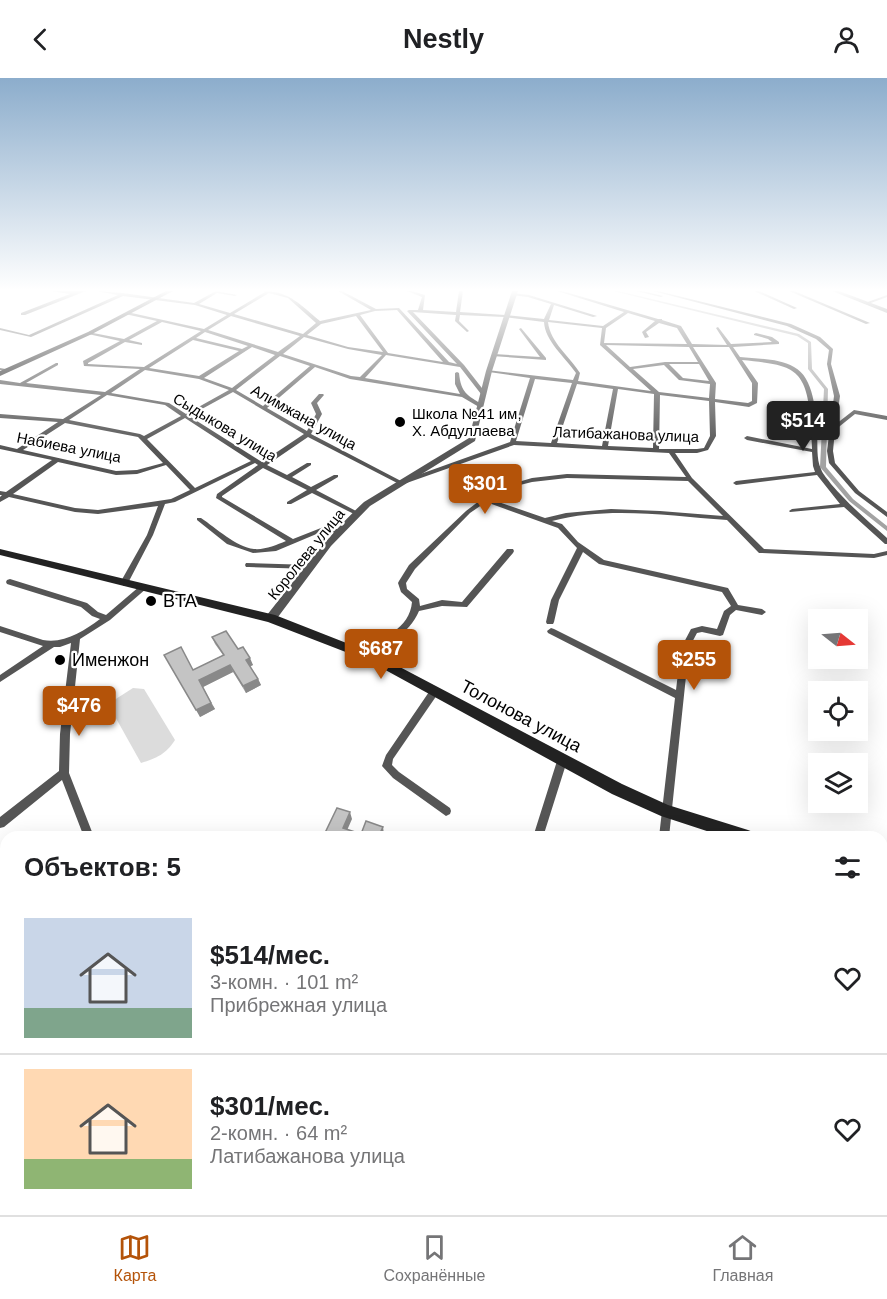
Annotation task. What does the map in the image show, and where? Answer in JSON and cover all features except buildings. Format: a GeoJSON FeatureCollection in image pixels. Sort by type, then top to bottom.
{"type":"FeatureCollection","features":[{"type":"Feature","properties":{"kind":"main road"},"geometry":{"type":"LineString","coordinates":[[0,374],[66,344]]}},
{"type":"Feature","properties":{"kind":"main road","name":"Толонова улица"},"geometry":{"type":"LineString","coordinates":[[0,552],[271,618],[363,654],[562,761],[666,811],[729,831]]}},
{"type":"Feature","properties":{"kind":"street","name":"Алимжана улица"},"geometry":{"type":"LineString","coordinates":[[119,344],[85,362],[86,365],[142,368],[200,378],[233,390],[308,434],[401,483]]}},
{"type":"Feature","properties":{"kind":"street"},"geometry":{"type":"LineString","coordinates":[[18,451],[181,344]]}},
{"type":"Feature","properties":{"kind":"street"},"geometry":{"type":"LineString","coordinates":[[216,344],[244,351]]}},
{"type":"Feature","properties":{"kind":"street"},"geometry":{"type":"LineString","coordinates":[[249,344],[350,377],[464,396],[481,406]]}},
{"type":"Feature","properties":{"kind":"street"},"geometry":{"type":"LineString","coordinates":[[143,440],[233,390],[292,344]]}},
{"type":"Feature","properties":{"kind":"street"},"geometry":{"type":"LineString","coordinates":[[334,344],[462,366]]}},
{"type":"Feature","properties":{"kind":"street"},"geometry":{"type":"LineString","coordinates":[[379,344],[386,353]]}},
{"type":"Feature","properties":{"kind":"street"},"geometry":{"type":"LineString","coordinates":[[430,344],[447,363]]}},
{"type":"Feature","properties":{"kind":"street"},"geometry":{"type":"LineString","coordinates":[[440,344],[462,366],[483,393]]}},
{"type":"Feature","properties":{"kind":"street","name":"Королева улица"},"geometry":{"type":"LineString","coordinates":[[271,618],[338,532],[356,513],[472,439],[497,344]]}},
{"type":"Feature","properties":{"kind":"street"},"geometry":{"type":"LineString","coordinates":[[494,355],[544,359],[533,344]]}},
{"type":"Feature","properties":{"kind":"street"},"geometry":{"type":"LineString","coordinates":[[554,444],[578,374],[573,362],[557,344]]}},
{"type":"Feature","properties":{"kind":"street"},"geometry":{"type":"LineString","coordinates":[[602,344],[657,393],[657,450]]}},
{"type":"Feature","properties":{"kind":"street"},"geometry":{"type":"LineString","coordinates":[[607,344],[729,346],[760,344]]}},
{"type":"Feature","properties":{"kind":"street"},"geometry":{"type":"LineString","coordinates":[[825,344],[831,350],[829,364],[837,396],[830,451],[832,463],[844,478],[887,515]]}},
{"type":"Feature","properties":{"kind":"street"},"geometry":{"type":"LineString","coordinates":[[200,378],[252,345]]}},
{"type":"Feature","properties":{"kind":"street"},"geometry":{"type":"LineString","coordinates":[[690,345],[713,382]]}},
{"type":"Feature","properties":{"kind":"street"},"geometry":{"type":"LineString","coordinates":[[489,371],[749,405],[755,402],[755,383],[729,346]]}},
{"type":"Feature","properties":{"kind":"street"},"geometry":{"type":"LineString","coordinates":[[362,378],[386,353]]}},
{"type":"Feature","properties":{"kind":"street"},"geometry":{"type":"LineString","coordinates":[[738,358],[786,365],[797,371],[806,384],[811,400],[819,472],[845,505],[887,542]]}},
{"type":"Feature","properties":{"kind":"street"},"geometry":{"type":"LineString","coordinates":[[632,369],[665,363],[701,363]]}},
{"type":"Feature","properties":{"kind":"street"},"geometry":{"type":"LineString","coordinates":[[665,363],[681,379],[713,382]]}},
{"type":"Feature","properties":{"kind":"street"},"geometry":{"type":"LineString","coordinates":[[21,384],[56,364]]}},
{"type":"Feature","properties":{"kind":"street"},"geometry":{"type":"LineString","coordinates":[[263,409],[313,366]]}},
{"type":"Feature","properties":{"kind":"street"},"geometry":{"type":"LineString","coordinates":[[0,369],[9,370]]}},
{"type":"Feature","properties":{"kind":"street"},"geometry":{"type":"LineString","coordinates":[[457,373],[458,384],[464,396]]}},
{"type":"Feature","properties":{"kind":"street"},"geometry":{"type":"LineString","coordinates":[[513,443],[533,377]]}},
{"type":"Feature","properties":{"kind":"street","name":"Сыдыкова улица"},"geometry":{"type":"LineString","coordinates":[[0,382],[108,394],[167,405],[255,461],[356,513]]}},
{"type":"Feature","properties":{"kind":"street","name":"Латибажанова улица"},"geometry":{"type":"LineString","coordinates":[[401,483],[513,443],[671,451],[706,449],[711,444],[713,436],[713,382]]}},
{"type":"Feature","properties":{"kind":"street"},"geometry":{"type":"LineString","coordinates":[[605,447],[616,387]]}},
{"type":"Feature","properties":{"kind":"street"},"geometry":{"type":"LineString","coordinates":[[293,542],[219,498],[219,495],[308,434],[320,414],[314,403],[321,395]]}},
{"type":"Feature","properties":{"kind":"street"},"geometry":{"type":"LineString","coordinates":[[834,429],[854,412],[887,418]]}},
{"type":"Feature","properties":{"kind":"street"},"geometry":{"type":"LineString","coordinates":[[0,416],[64,421],[140,436],[194,490]]}},
{"type":"Feature","properties":{"kind":"street"},"geometry":{"type":"LineString","coordinates":[[778,420],[813,426]]}},
{"type":"Feature","properties":{"kind":"street"},"geometry":{"type":"LineString","coordinates":[[747,438],[815,451]]}},
{"type":"Feature","properties":{"kind":"street","name":"Набиева улица"},"geometry":{"type":"LineString","coordinates":[[0,447],[116,473],[137,472],[168,463]]}},
{"type":"Feature","properties":{"kind":"street"},"geometry":{"type":"LineString","coordinates":[[671,451],[690,479],[762,551],[874,556],[887,553]]}},
{"type":"Feature","properties":{"kind":"street"},"geometry":{"type":"LineString","coordinates":[[0,500],[4,494],[56,460]]}},
{"type":"Feature","properties":{"kind":"street"},"geometry":{"type":"LineString","coordinates":[[4,494],[75,510],[98,512],[173,501],[255,461]]}},
{"type":"Feature","properties":{"kind":"street"},"geometry":{"type":"LineString","coordinates":[[288,477],[309,464]]}},
{"type":"Feature","properties":{"kind":"street"},"geometry":{"type":"LineString","coordinates":[[736,483],[819,472]]}},
{"type":"Feature","properties":{"kind":"street"},"geometry":{"type":"LineString","coordinates":[[289,503],[336,476]]}},
{"type":"Feature","properties":{"kind":"street"},"geometry":{"type":"LineString","coordinates":[[363,654],[409,624],[417,609],[416,601],[404,590],[402,583],[412,567],[485,499],[521,483],[567,476],[690,479]]}},
{"type":"Feature","properties":{"kind":"street"},"geometry":{"type":"LineString","coordinates":[[826,480],[844,478]]}},
{"type":"Feature","properties":{"kind":"street"},"geometry":{"type":"LineString","coordinates":[[485,499],[560,526],[581,548],[602,562],[725,590],[735,607]]}},
{"type":"Feature","properties":{"kind":"street"},"geometry":{"type":"LineString","coordinates":[[124,583],[150,534],[162,503]]}},
{"type":"Feature","properties":{"kind":"street"},"geometry":{"type":"LineString","coordinates":[[792,511],[845,505]]}},
{"type":"Feature","properties":{"kind":"street"},"geometry":{"type":"LineString","coordinates":[[546,520],[567,513],[608,512],[729,518]]}},
{"type":"Feature","properties":{"kind":"street"},"geometry":{"type":"LineString","coordinates":[[200,519],[229,542],[253,551],[273,549],[326,528],[338,532]]}},
{"type":"Feature","properties":{"kind":"street"},"geometry":{"type":"LineString","coordinates":[[550,622],[555,600],[581,548]]}},
{"type":"Feature","properties":{"kind":"street"},"geometry":{"type":"LineString","coordinates":[[417,609],[442,603],[464,604],[510,551]]}},
{"type":"Feature","properties":{"kind":"street"},"geometry":{"type":"LineString","coordinates":[[249,566],[311,567]]}},
{"type":"Feature","properties":{"kind":"street"},"geometry":{"type":"LineString","coordinates":[[10,582],[84,605],[95,614],[107,618]]}},
{"type":"Feature","properties":{"kind":"street"},"geometry":{"type":"LineString","coordinates":[[0,679],[51,645],[76,637],[107,618],[143,588]]}},
{"type":"Feature","properties":{"kind":"street"},"geometry":{"type":"LineString","coordinates":[[664,831],[685,648],[694,631],[702,629],[720,633],[727,613],[735,607],[762,612]]}},
{"type":"Feature","properties":{"kind":"street"},"geometry":{"type":"LineString","coordinates":[[0,629],[51,645]]}},
{"type":"Feature","properties":{"kind":"street"},"geometry":{"type":"LineString","coordinates":[[551,631],[680,696]]}},
{"type":"Feature","properties":{"kind":"street"},"geometry":{"type":"LineString","coordinates":[[76,637],[65,734],[64,773],[87,831]]}},
{"type":"Feature","properties":{"kind":"street"},"geometry":{"type":"LineString","coordinates":[[434,692],[389,758],[387,766],[446,811]]}},
{"type":"Feature","properties":{"kind":"street"},"geometry":{"type":"LineString","coordinates":[[540,831],[562,761]]}},
{"type":"Feature","properties":{"kind":"street"},"geometry":{"type":"LineString","coordinates":[[0,823],[64,773]]}},
{"type":"Feature","properties":{"kind":"shaded area"},"geometry":{"type":"Polygon","coordinates":[[[133,688],[144,689],[175,740],[161,755],[141,763],[108,704],[133,688]]]}},
{"type":"Feature","properties":{"kind":"waterway"},"geometry":{"type":"LineString","coordinates":[[810,344],[810,369],[826,389],[823,467],[851,500],[887,529]]}},
{"type":"Feature","properties":{"kind":"place","name":"Школа №41 им, Х. Абдуллаева"},"geometry":{"type":"Point","coordinates":[400,422]}},
{"type":"Feature","properties":{"kind":"place","name":"BTA"},"geometry":{"type":"Point","coordinates":[151,601]}},
{"type":"Feature","properties":{"kind":"place","name":"Именжон"},"geometry":{"type":"Point","coordinates":[60,660]}}]}
